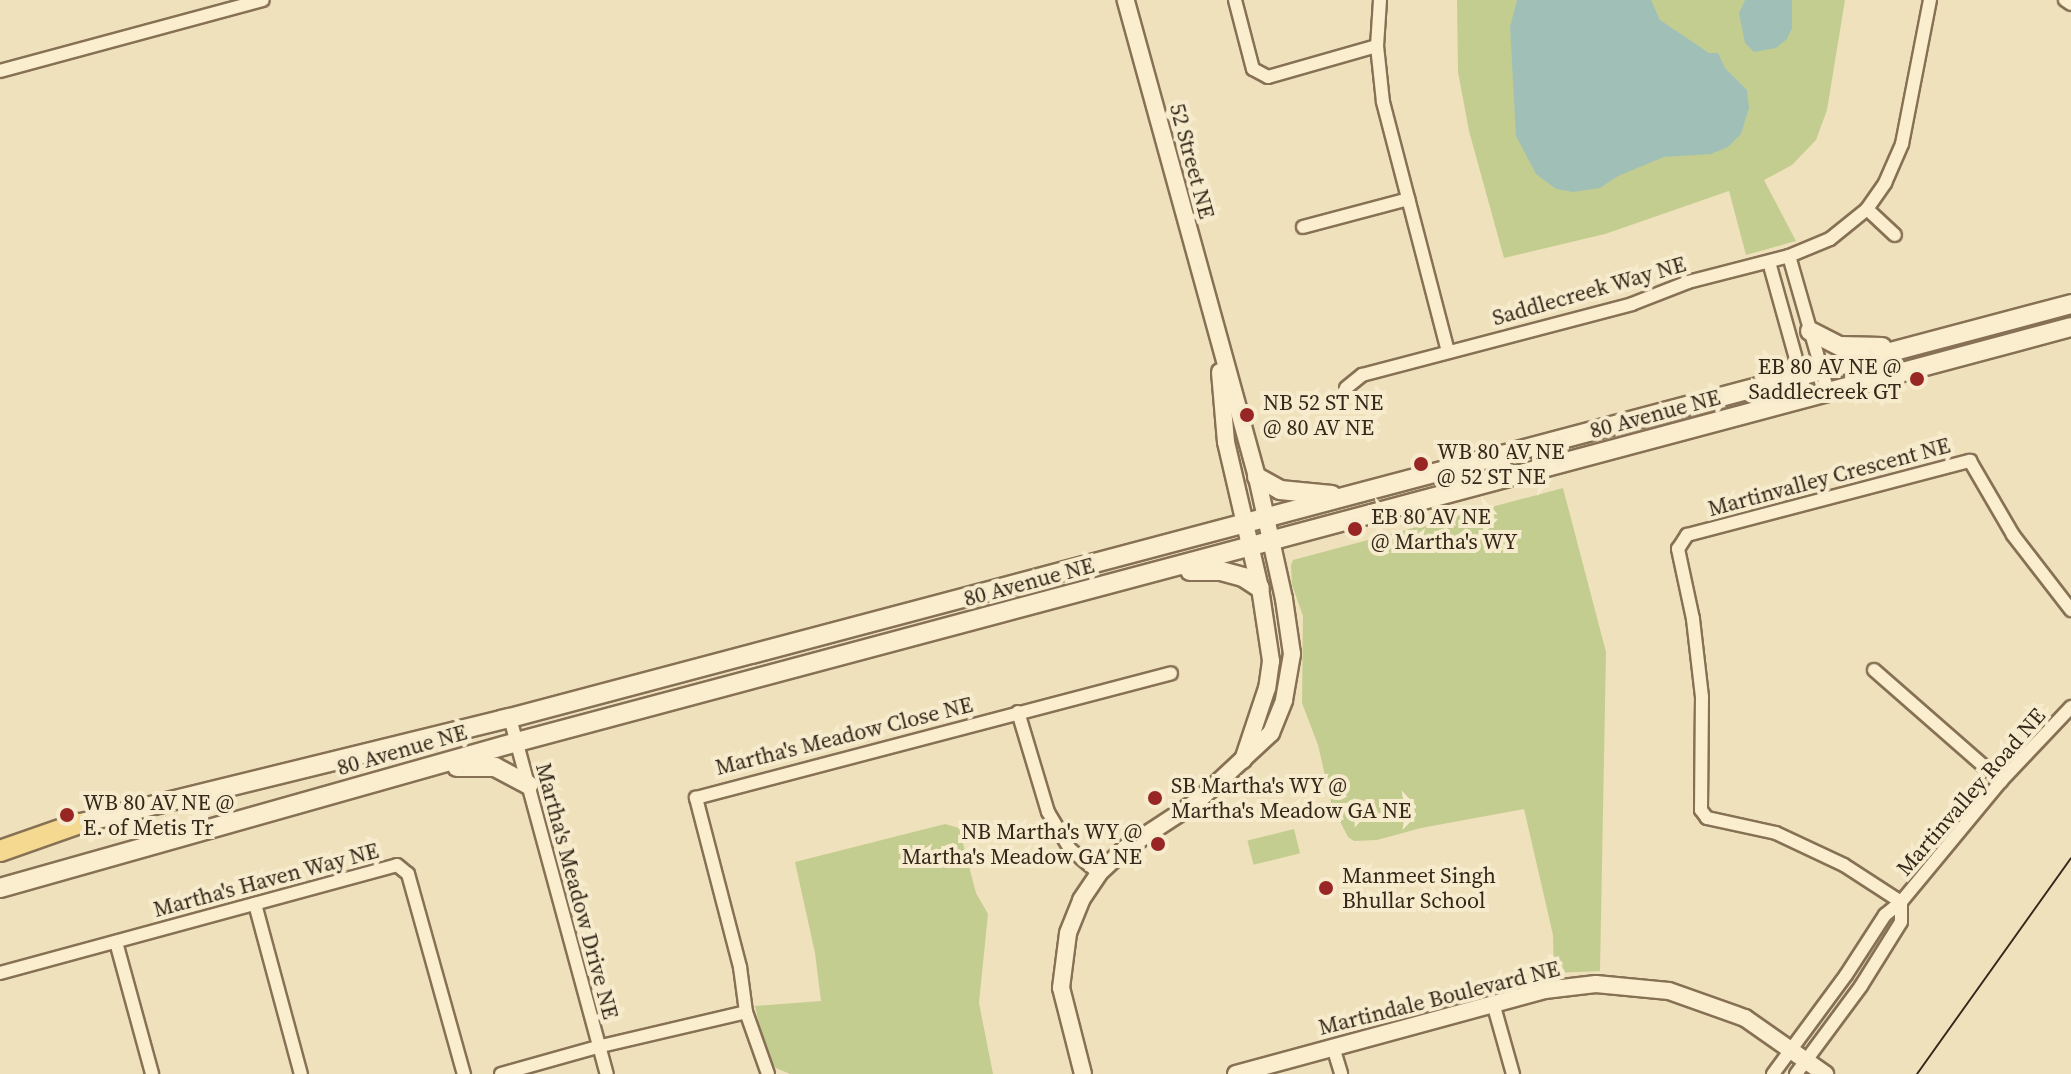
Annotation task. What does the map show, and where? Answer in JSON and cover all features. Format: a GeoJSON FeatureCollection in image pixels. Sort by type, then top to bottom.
{"type":"FeatureCollection","features":[{"type":"Feature","properties":{"kind":"main road","name":"80 Avenue NE"},"geometry":{"type":"LineString","coordinates":[[77,824],[510,718],[2071,304]]}},
{"type":"Feature","properties":{"kind":"main road","name":"80 Avenue NE"},"geometry":{"type":"LineString","coordinates":[[0,888],[517,742],[1250,549],[2071,327]]}},
{"type":"Feature","properties":{"kind":"main road"},"geometry":{"type":"LineString","coordinates":[[1810,331],[1840,346],[1921,344]]}},
{"type":"Feature","properties":{"kind":"main road"},"geometry":{"type":"LineString","coordinates":[[1257,477],[1280,490],[1300,494],[1355,496]]}},
{"type":"Feature","properties":{"kind":"main road"},"geometry":{"type":"LineString","coordinates":[[1159,572],[1221,571],[1243,577],[1260,588]]}},
{"type":"Feature","properties":{"kind":"main road"},"geometry":{"type":"LineString","coordinates":[[414,771],[495,767],[529,785]]}},
{"type":"Feature","properties":{"kind":"main road"},"geometry":{"type":"LineString","coordinates":[[0,848],[77,824]]}},
{"type":"Feature","properties":{"kind":"street"},"geometry":{"type":"LineString","coordinates":[[0,71],[263,0]]}},
{"type":"Feature","properties":{"kind":"street","name":"52 Street NE"},"geometry":{"type":"LineString","coordinates":[[1083,1074],[1066,1018],[1061,988],[1063,959],[1081,900],[1099,873],[1126,848],[1198,801],[1271,733],[1284,700],[1292,654],[1257,477],[1126,0]]}},
{"type":"Feature","properties":{"kind":"street"},"geometry":{"type":"LineString","coordinates":[[1235,0],[1253,69],[1268,77],[1377,46]]}},
{"type":"Feature","properties":{"kind":"street"},"geometry":{"type":"LineString","coordinates":[[1380,0],[1377,46],[1383,102],[1448,352]]}},
{"type":"Feature","properties":{"kind":"street","name":"Saddlecreek Way NE"},"geometry":{"type":"LineString","coordinates":[[1346,388],[1362,375],[1632,304],[1688,282],[1789,256],[1830,239],[1867,209],[1885,183],[1902,144],[1930,0]]}},
{"type":"Feature","properties":{"kind":"street"},"geometry":{"type":"LineString","coordinates":[[2065,0],[2071,4]]}},
{"type":"Feature","properties":{"kind":"street"},"geometry":{"type":"LineString","coordinates":[[1303,227],[1408,199]]}},
{"type":"Feature","properties":{"kind":"street"},"geometry":{"type":"LineString","coordinates":[[1867,209],[1895,235]]}},
{"type":"Feature","properties":{"kind":"street"},"geometry":{"type":"LineString","coordinates":[[1789,256],[1828,392]]}},
{"type":"Feature","properties":{"kind":"street"},"geometry":{"type":"LineString","coordinates":[[1769,262],[1807,398]]}},
{"type":"Feature","properties":{"kind":"street","name":"52 Street NE"},"geometry":{"type":"LineString","coordinates":[[1216,334],[1226,442],[1260,588],[1271,661],[1267,688],[1243,761]]}},
{"type":"Feature","properties":{"kind":"street","name":"Martinvalley Crescent NE"},"geometry":{"type":"LineString","coordinates":[[1901,902],[1844,865],[1776,833],[1707,818],[1701,810],[1702,697],[1693,619],[1678,549],[1687,535],[1970,461],[2013,535],[2071,610]]}},
{"type":"Feature","properties":{"kind":"street"},"geometry":{"type":"LineString","coordinates":[[1874,670],[2001,781]]}},
{"type":"Feature","properties":{"kind":"street","name":"Martha's Meadow Close NE"},"geometry":{"type":"LineString","coordinates":[[746,1012],[740,967],[696,798],[1171,673]]}},
{"type":"Feature","properties":{"kind":"street","name":"Martinvalley Road NE"},"geometry":{"type":"LineString","coordinates":[[1773,1074],[1885,915],[1901,902],[2001,781],[2071,707]]}},
{"type":"Feature","properties":{"kind":"street"},"geometry":{"type":"LineString","coordinates":[[1018,712],[1048,812],[1070,849],[1099,873]]}},
{"type":"Feature","properties":{"kind":"street","name":"Martha's Meadow Drive NE"},"geometry":{"type":"LineString","coordinates":[[510,718],[597,1047],[607,1074]]}},
{"type":"Feature","properties":{"kind":"street","name":"Martha's Haven Way NE"},"geometry":{"type":"LineString","coordinates":[[0,973],[397,865],[404,868],[464,1074]]}},
{"type":"Feature","properties":{"kind":"street","name":"Martinvalley Road NE"},"geometry":{"type":"LineString","coordinates":[[1796,1074],[1901,922],[1901,902]]}},
{"type":"Feature","properties":{"kind":"street"},"geometry":{"type":"LineString","coordinates":[[255,904],[301,1074]]}},
{"type":"Feature","properties":{"kind":"street"},"geometry":{"type":"LineString","coordinates":[[116,942],[152,1074]]}},
{"type":"Feature","properties":{"kind":"street","name":"Martindale Boulevard NE"},"geometry":{"type":"LineString","coordinates":[[1236,1074],[1545,990],[1596,984],[1669,991],[1745,1018],[1793,1048],[1825,1074]]}},
{"type":"Feature","properties":{"kind":"street"},"geometry":{"type":"LineString","coordinates":[[1493,1003],[1513,1074]]}},
{"type":"Feature","properties":{"kind":"street"},"geometry":{"type":"LineString","coordinates":[[501,1074],[597,1047],[746,1012],[768,1074]]}},
{"type":"Feature","properties":{"kind":"street"},"geometry":{"type":"LineString","coordinates":[[1333,1047],[1341,1074]]}},
{"type":"Feature","properties":{"kind":"green space"},"geometry":{"type":"Polygon","coordinates":[[[1457,0],[1845,0],[1827,110],[1816,140],[1792,165],[1764,180],[1796,241],[1746,255],[1729,191],[1605,234],[1504,258],[1469,131],[1458,72],[1457,0]]]}},
{"type":"Feature","properties":{"kind":"green space"},"geometry":{"type":"Polygon","coordinates":[[[1563,488],[1606,652],[1600,971],[1554,973],[1553,935],[1524,809],[1421,828],[1377,840],[1354,841],[1348,837],[1332,806],[1318,745],[1302,703],[1303,616],[1292,585],[1291,565],[1293,560],[1563,488]]]}},
{"type":"Feature","properties":{"kind":"green space"},"geometry":{"type":"Polygon","coordinates":[[[945,824],[959,828],[976,893],[988,914],[979,1003],[993,1074],[790,1074],[776,1068],[767,1057],[755,1006],[821,1001],[815,953],[795,862],[945,824]]]}},
{"type":"Feature","properties":{"kind":"green space"},"geometry":{"type":"Polygon","coordinates":[[[1294,829],[1300,853],[1253,865],[1247,841],[1294,829]]]}},
{"type":"Feature","properties":{"kind":"water"},"geometry":{"type":"Polygon","coordinates":[[[1517,0],[1651,0],[1660,20],[1709,53],[1718,53],[1725,68],[1747,90],[1749,108],[1741,134],[1728,147],[1711,154],[1664,157],[1618,176],[1600,188],[1573,192],[1556,189],[1536,174],[1516,136],[1510,27],[1517,0]]]}},
{"type":"Feature","properties":{"kind":"water"},"geometry":{"type":"Polygon","coordinates":[[[1745,0],[1792,0],[1792,28],[1787,39],[1776,48],[1754,52],[1745,43],[1739,13],[1745,0]]]}},
{"type":"Feature","properties":{"kind":"tram line"},"geometry":{"type":"LineString","coordinates":[[1917,1074],[2071,858]]}},
{"type":"Feature","properties":{"kind":"place","name":"EB 80 AV NE @ Saddlecreek GT"},"geometry":{"type":"Point","coordinates":[1917,379]}},
{"type":"Feature","properties":{"kind":"place","name":"NB 52 ST NE @ 80 AV NE"},"geometry":{"type":"Point","coordinates":[1247,415]}},
{"type":"Feature","properties":{"kind":"place","name":"WB 80 AV NE @ 52 ST NE"},"geometry":{"type":"Point","coordinates":[1421,464]}},
{"type":"Feature","properties":{"kind":"place","name":"EB 80 AV NE @ Martha's WY"},"geometry":{"type":"Point","coordinates":[1355,529]}},
{"type":"Feature","properties":{"kind":"place","name":"SB Martha's WY @ Martha's Meadow GA NE"},"geometry":{"type":"Point","coordinates":[1155,798]}},
{"type":"Feature","properties":{"kind":"place","name":"WB 80 AV NE @ E. of Metis Tr"},"geometry":{"type":"Point","coordinates":[67,815]}},
{"type":"Feature","properties":{"kind":"place","name":"NB Martha's WY @ Martha's Meadow GA NE"},"geometry":{"type":"Point","coordinates":[1158,844]}},
{"type":"Feature","properties":{"kind":"place","name":"Manmeet Singh Bhullar School"},"geometry":{"type":"Point","coordinates":[1326,888]}}]}
